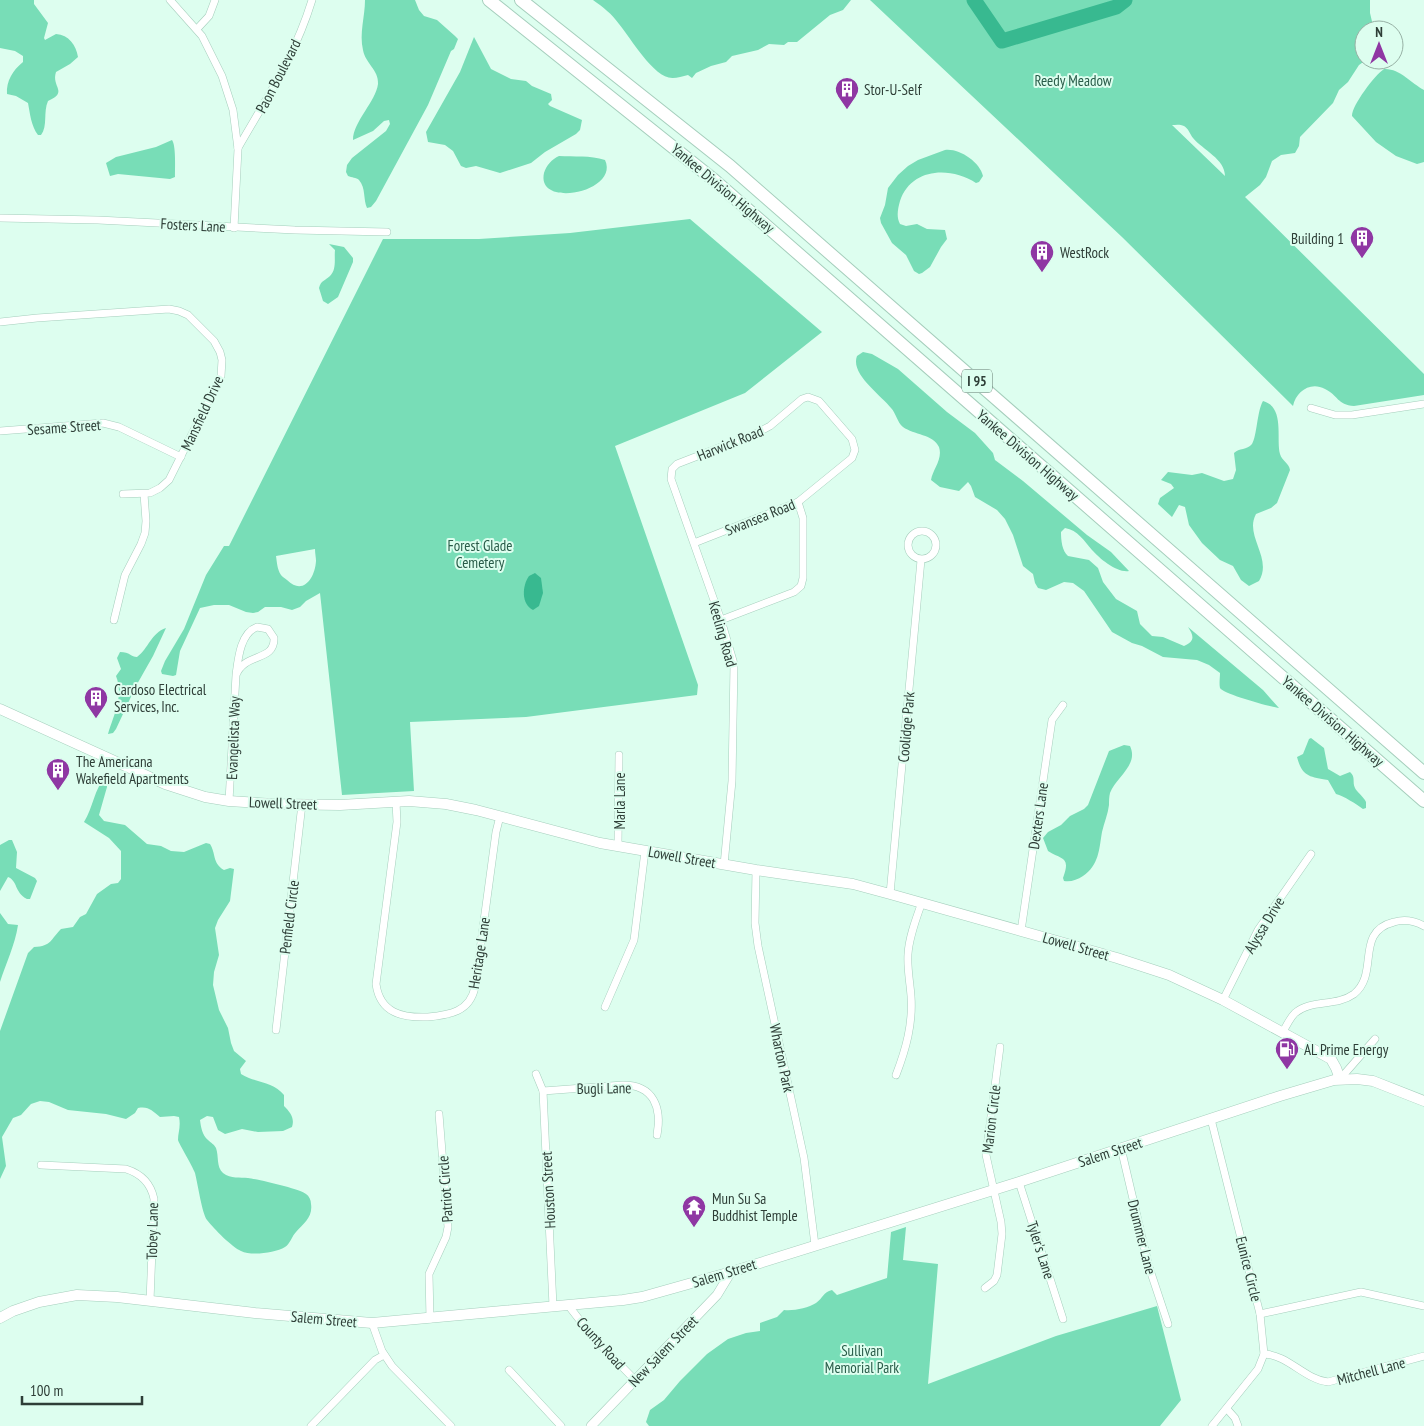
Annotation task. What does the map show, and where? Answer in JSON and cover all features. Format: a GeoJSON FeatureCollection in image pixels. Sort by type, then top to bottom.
{"type":"FeatureCollection","features":[{"type":"Feature","properties":{"kind":"highway","name":"Yankee Division Highway"},"geometry":{"type":"LineString","coordinates":[[489,0],[722,186],[1424,801]]}},
{"type":"Feature","properties":{"kind":"highway","name":"Yankee Division Highway"},"geometry":{"type":"LineString","coordinates":[[520,0],[730,166],[1424,773]]}},
{"type":"Feature","properties":{"kind":"main road","name":"Lowell Street"},"geometry":{"type":"LineString","coordinates":[[0,709],[173,788],[205,797],[229,801],[302,804],[340,805],[421,801],[446,804],[500,816],[583,839],[724,865],[853,884],[922,902],[1147,967],[1184,981],[1331,1059],[1340,1079]]}},
{"type":"Feature","properties":{"kind":"main road","name":"Salem Street"},"geometry":{"type":"LineString","coordinates":[[0,1318],[27,1305],[63,1296],[89,1295],[285,1316],[372,1323],[630,1299],[731,1272],[1019,1182],[1306,1088],[1340,1079],[1374,1081],[1424,1101]]}},
{"type":"Feature","properties":{"kind":"street","name":"Paon Boulevard"},"geometry":{"type":"LineString","coordinates":[[170,0],[197,29],[228,91],[238,149],[234,228]]}},
{"type":"Feature","properties":{"kind":"street"},"geometry":{"type":"LineString","coordinates":[[197,29],[208,16],[215,0]]}},
{"type":"Feature","properties":{"kind":"street","name":"Paon Boulevard"},"geometry":{"type":"LineString","coordinates":[[238,149],[274,88],[299,35],[312,0]]}},
{"type":"Feature","properties":{"kind":"street","name":"Fosters Lane"},"geometry":{"type":"LineString","coordinates":[[0,218],[98,220],[234,228],[387,232]]}},
{"type":"Feature","properties":{"kind":"street","name":"Mansfield Drive"},"geometry":{"type":"LineString","coordinates":[[0,322],[164,310],[179,311],[192,318],[216,344],[221,356],[220,380],[169,480],[160,488],[144,494],[123,494]]}},
{"type":"Feature","properties":{"kind":"street","name":"Harwick Road"},"geometry":{"type":"LineString","coordinates":[[672,469],[677,464],[770,426],[802,399],[811,397]]}},
{"type":"Feature","properties":{"kind":"street","name":"Swansea Road"},"geometry":{"type":"LineString","coordinates":[[694,543],[798,502],[850,460],[855,450],[852,439],[819,401],[811,397]]}},
{"type":"Feature","properties":{"kind":"street"},"geometry":{"type":"LineString","coordinates":[[1311,408],[1335,415],[1352,415],[1424,404]]}},
{"type":"Feature","properties":{"kind":"street","name":"Sesame Street"},"geometry":{"type":"LineString","coordinates":[[0,431],[102,423],[119,427],[181,457]]}},
{"type":"Feature","properties":{"kind":"street","name":"Keeling Road"},"geometry":{"type":"LineString","coordinates":[[672,469],[671,479],[721,620],[734,666],[732,781],[724,865]]}},
{"type":"Feature","properties":{"kind":"street"},"geometry":{"type":"LineString","coordinates":[[114,620],[125,575],[141,544],[144,533],[146,521],[144,494]]}},
{"type":"Feature","properties":{"kind":"street"},"geometry":{"type":"LineString","coordinates":[[721,620],[794,592],[801,586],[803,578],[803,518],[798,502]]}},
{"type":"Feature","properties":{"kind":"street"},"geometry":{"type":"LineString","coordinates":[[923,531],[933,536],[936,546],[932,556],[921,560],[911,555],[908,544],[912,535],[923,531]]}},
{"type":"Feature","properties":{"kind":"street","name":"Coolidge Park"},"geometry":{"type":"LineString","coordinates":[[890,894],[921,560]]}},
{"type":"Feature","properties":{"kind":"street","name":"Evangelista Way"},"geometry":{"type":"LineString","coordinates":[[229,801],[236,675],[239,656],[247,633],[256,627],[268,629],[274,638],[272,650],[244,663],[238,669],[236,675]]}},
{"type":"Feature","properties":{"kind":"street","name":"Dexters Lane"},"geometry":{"type":"LineString","coordinates":[[1021,931],[1052,720],[1063,705]]}},
{"type":"Feature","properties":{"kind":"street","name":"Marla Lane"},"geometry":{"type":"LineString","coordinates":[[618,846],[619,755]]}},
{"type":"Feature","properties":{"kind":"street","name":"Heritage Lane"},"geometry":{"type":"LineString","coordinates":[[396,802],[397,822],[376,984],[379,996],[386,1006],[396,1013],[408,1017],[451,1014],[462,1009],[471,998],[475,987],[496,832],[500,816]]}},
{"type":"Feature","properties":{"kind":"street","name":"Penfield Circle"},"geometry":{"type":"LineString","coordinates":[[276,1030],[302,804]]}},
{"type":"Feature","properties":{"kind":"street"},"geometry":{"type":"LineString","coordinates":[[605,1007],[634,940],[645,851]]}},
{"type":"Feature","properties":{"kind":"street","name":"Alyssa Drive"},"geometry":{"type":"LineString","coordinates":[[1223,1000],[1258,930],[1311,854]]}},
{"type":"Feature","properties":{"kind":"street","name":"Wharton Park"},"geometry":{"type":"LineString","coordinates":[[756,870],[755,915],[758,946],[804,1158],[815,1245]]}},
{"type":"Feature","properties":{"kind":"street"},"geometry":{"type":"LineString","coordinates":[[896,1075],[905,1052],[910,1028],[912,1004],[908,951],[922,902]]}},
{"type":"Feature","properties":{"kind":"street"},"geometry":{"type":"LineString","coordinates":[[1283,1032],[1291,1018],[1299,1010],[1310,1006],[1341,1001],[1354,994],[1368,971],[1370,943],[1379,929],[1392,922],[1402,920],[1412,921],[1424,926]]}},
{"type":"Feature","properties":{"kind":"street"},"geometry":{"type":"LineString","coordinates":[[1340,1079],[1375,1039]]}},
{"type":"Feature","properties":{"kind":"street","name":"Marion Circle"},"geometry":{"type":"LineString","coordinates":[[984,1288],[994,1281],[997,1275],[1001,1237],[1001,1222],[986,1155],[1000,1047]]}},
{"type":"Feature","properties":{"kind":"street","name":"Houston Street"},"geometry":{"type":"LineString","coordinates":[[536,1074],[543,1091],[553,1306]]}},
{"type":"Feature","properties":{"kind":"street","name":"Bugli Lane"},"geometry":{"type":"LineString","coordinates":[[543,1091],[623,1085],[636,1087],[648,1093],[656,1104],[659,1117],[657,1135]]}},
{"type":"Feature","properties":{"kind":"street","name":"Patriot Circle"},"geometry":{"type":"LineString","coordinates":[[430,1319],[429,1274],[446,1237],[448,1225],[439,1114]]}},
{"type":"Feature","properties":{"kind":"street","name":"Eunice Circle"},"geometry":{"type":"LineString","coordinates":[[1210,1120],[1260,1314],[1264,1354]]}},
{"type":"Feature","properties":{"kind":"street","name":"Drummer Lane"},"geometry":{"type":"LineString","coordinates":[[1121,1148],[1149,1267],[1168,1324]]}},
{"type":"Feature","properties":{"kind":"street","name":"Tobey Lane"},"geometry":{"type":"LineString","coordinates":[[41,1165],[126,1169],[137,1173],[145,1180],[153,1194],[154,1205],[150,1301]]}},
{"type":"Feature","properties":{"kind":"street","name":"Tyler's Lane"},"geometry":{"type":"LineString","coordinates":[[1019,1182],[1063,1319]]}},
{"type":"Feature","properties":{"kind":"street","name":"New Salem Street"},"geometry":{"type":"LineString","coordinates":[[591,1426],[720,1290],[731,1272]]}},
{"type":"Feature","properties":{"kind":"street"},"geometry":{"type":"LineString","coordinates":[[702,1280],[710,1282],[720,1290]]}},
{"type":"Feature","properties":{"kind":"street"},"geometry":{"type":"LineString","coordinates":[[1260,1314],[1358,1292],[1369,1292],[1424,1306]]}},
{"type":"Feature","properties":{"kind":"street","name":"County Road"},"geometry":{"type":"LineString","coordinates":[[568,1305],[592,1336],[635,1380]]}},
{"type":"Feature","properties":{"kind":"street"},"geometry":{"type":"LineString","coordinates":[[372,1323],[384,1355],[400,1376],[448,1425]]}},
{"type":"Feature","properties":{"kind":"street"},"geometry":{"type":"LineString","coordinates":[[1212,1426],[1258,1369],[1264,1354]]}},
{"type":"Feature","properties":{"kind":"street","name":"Mitchell Lane"},"geometry":{"type":"LineString","coordinates":[[1264,1354],[1278,1357],[1317,1379],[1328,1382],[1424,1356]]}},
{"type":"Feature","properties":{"kind":"street"},"geometry":{"type":"LineString","coordinates":[[311,1426],[376,1360],[384,1355]]}},
{"type":"Feature","properties":{"kind":"street"},"geometry":{"type":"LineString","coordinates":[[510,1370],[561,1426]]}},
{"type":"Feature","properties":{"kind":"street"},"geometry":{"type":"LineString","coordinates":[[1227,1409],[1235,1418],[1238,1426]]}},
{"type":"Feature","properties":{"kind":"green space"},"geometry":{"type":"Polygon","coordinates":[[[0,0],[34,0],[34,4],[48,23],[45,40],[56,34],[65,36],[74,45],[77,53],[78,57],[56,72],[58,92],[54,98],[48,101],[41,135],[38,135],[34,128],[28,103],[16,96],[7,94],[9,80],[13,72],[23,62],[23,56],[15,51],[0,48],[0,0]]]}},
{"type":"Feature","properties":{"kind":"green space"},"geometry":{"type":"Polygon","coordinates":[[[365,0],[415,0],[424,16],[437,20],[458,39],[428,105],[376,201],[371,207],[367,208],[361,183],[358,179],[348,176],[346,172],[347,165],[352,158],[386,131],[390,124],[389,120],[384,121],[373,131],[353,140],[357,126],[378,84],[378,79],[364,55],[362,44],[365,0]]]}},
{"type":"Feature","properties":{"kind":"green space"},"geometry":{"type":"Polygon","coordinates":[[[593,0],[851,0],[843,10],[830,15],[797,42],[788,42],[784,45],[769,44],[758,50],[732,56],[726,62],[696,73],[692,78],[688,75],[673,78],[658,72],[650,65],[613,17],[593,0]]]}},
{"type":"Feature","properties":{"kind":"green space","name":"Reedy Meadow"},"geometry":{"type":"Polygon","coordinates":[[[870,0],[1370,0],[1372,20],[1354,20],[1354,70],[1356,70],[1348,82],[1339,90],[1333,103],[1300,137],[1299,146],[1295,153],[1281,155],[1272,161],[1266,177],[1260,185],[1245,197],[1424,374],[1424,395],[1354,406],[1344,404],[1329,391],[1314,386],[1300,392],[1293,406],[1122,237],[870,0]],[[1172,125],[1225,176],[1218,160],[1193,138],[1187,128],[1181,125],[1172,125]]]}},
{"type":"Feature","properties":{"kind":"green space"},"geometry":{"type":"Polygon","coordinates":[[[474,37],[491,69],[511,79],[526,81],[532,86],[551,94],[552,100],[548,104],[582,120],[580,130],[531,163],[500,173],[476,166],[466,168],[461,166],[453,151],[445,145],[428,142],[426,132],[460,72],[474,37]]]}},
{"type":"Feature","properties":{"kind":"green space"},"geometry":{"type":"Polygon","coordinates":[[[1383,70],[1392,70],[1400,73],[1424,90],[1424,162],[1417,164],[1396,156],[1376,142],[1352,116],[1356,105],[1375,77],[1383,70]]]}},
{"type":"Feature","properties":{"kind":"green space"},"geometry":{"type":"Polygon","coordinates":[[[172,140],[175,152],[175,177],[170,179],[118,174],[110,176],[106,163],[116,157],[156,147],[172,140]]]}},
{"type":"Feature","properties":{"kind":"green space"},"geometry":{"type":"Polygon","coordinates":[[[945,150],[956,151],[968,157],[978,166],[983,176],[976,183],[955,174],[932,173],[922,176],[905,190],[898,210],[900,224],[906,226],[917,224],[927,229],[945,230],[947,239],[930,267],[919,274],[914,271],[906,255],[892,243],[880,218],[888,188],[898,175],[918,160],[945,150]]]}},
{"type":"Feature","properties":{"kind":"green space"},"geometry":{"type":"Polygon","coordinates":[[[559,156],[599,158],[605,160],[606,171],[601,181],[590,188],[577,192],[564,193],[552,191],[545,184],[544,173],[550,163],[559,156]]]}},
{"type":"Feature","properties":{"kind":"green space","name":"Forest Glade Cemetery"},"geometry":{"type":"Polygon","coordinates":[[[690,219],[822,332],[745,393],[615,446],[698,685],[697,695],[526,717],[410,722],[414,791],[342,795],[320,593],[300,607],[292,610],[281,607],[265,607],[253,613],[229,605],[214,605],[200,608],[180,651],[176,675],[162,674],[161,671],[165,661],[184,629],[206,575],[224,546],[229,546],[383,239],[479,239],[570,233],[690,219]],[[315,549],[276,556],[281,576],[298,586],[303,586],[307,583],[311,579],[315,567],[315,549]]]}},
{"type":"Feature","properties":{"kind":"green space"},"geometry":{"type":"Polygon","coordinates":[[[329,244],[344,247],[353,258],[353,262],[338,297],[328,304],[323,301],[319,288],[322,282],[332,273],[334,267],[335,250],[329,244]]]}},
{"type":"Feature","properties":{"kind":"green space"},"geometry":{"type":"Polygon","coordinates":[[[863,352],[872,354],[898,369],[947,412],[975,433],[993,453],[995,460],[1087,535],[1111,552],[1129,571],[1114,568],[1104,561],[1074,531],[1065,528],[1061,532],[1062,545],[1066,554],[1089,560],[1098,568],[1103,582],[1116,599],[1137,611],[1140,624],[1152,636],[1163,637],[1184,646],[1192,640],[1188,627],[1263,690],[1279,708],[1223,691],[1220,688],[1220,673],[1209,665],[1197,660],[1163,657],[1112,632],[1084,591],[1073,583],[1064,582],[1046,590],[1038,588],[1033,574],[1023,566],[1013,535],[1005,519],[997,510],[975,497],[968,482],[959,491],[940,487],[931,480],[940,456],[939,447],[928,437],[903,427],[893,410],[862,377],[856,363],[857,356],[863,352]]]}},
{"type":"Feature","properties":{"kind":"green space"},"geometry":{"type":"Polygon","coordinates":[[[1263,401],[1270,404],[1277,416],[1280,454],[1290,470],[1277,503],[1271,508],[1256,514],[1253,522],[1253,531],[1263,564],[1259,581],[1249,586],[1241,580],[1233,566],[1220,560],[1202,543],[1189,525],[1185,507],[1179,505],[1172,517],[1158,504],[1160,498],[1174,488],[1171,484],[1161,480],[1168,472],[1192,475],[1202,473],[1224,481],[1233,479],[1236,470],[1234,453],[1252,444],[1263,401]]]}},
{"type":"Feature","properties":{"kind":"green space"},"geometry":{"type":"Polygon","coordinates":[[[166,628],[116,729],[113,733],[108,734],[119,698],[116,676],[121,669],[117,658],[120,652],[137,657],[157,633],[166,628]]]}},
{"type":"Feature","properties":{"kind":"green space"},"geometry":{"type":"Polygon","coordinates":[[[1311,738],[1324,748],[1328,769],[1340,776],[1350,772],[1352,774],[1355,788],[1365,800],[1366,808],[1363,809],[1336,794],[1328,780],[1316,778],[1304,772],[1297,757],[1303,754],[1311,738]]]}},
{"type":"Feature","properties":{"kind":"green space"},"geometry":{"type":"Polygon","coordinates":[[[1124,745],[1130,746],[1132,759],[1110,793],[1099,851],[1095,862],[1088,872],[1081,877],[1072,881],[1064,881],[1065,862],[1048,851],[1043,838],[1048,832],[1088,805],[1109,751],[1124,745]]]}},
{"type":"Feature","properties":{"kind":"green space"},"geometry":{"type":"Polygon","coordinates":[[[106,776],[107,787],[99,815],[104,821],[125,825],[147,844],[161,846],[171,851],[184,852],[206,843],[210,844],[220,867],[224,870],[234,869],[230,901],[215,928],[219,955],[214,972],[213,985],[219,1010],[228,1028],[234,1051],[246,1061],[240,1069],[241,1074],[280,1090],[284,1095],[284,1106],[291,1115],[293,1124],[292,1127],[283,1131],[258,1132],[242,1129],[225,1134],[218,1130],[213,1117],[207,1116],[200,1120],[204,1136],[216,1148],[219,1168],[223,1173],[232,1177],[253,1179],[288,1187],[302,1192],[309,1197],[311,1213],[288,1244],[281,1249],[263,1253],[245,1253],[233,1246],[214,1228],[205,1216],[195,1173],[178,1140],[179,1117],[160,1117],[148,1108],[138,1108],[135,1113],[126,1119],[106,1114],[68,1110],[49,1102],[40,1101],[31,1104],[21,1115],[13,1118],[2,1137],[6,1166],[0,1179],[0,1031],[28,953],[34,947],[48,944],[61,929],[73,927],[80,917],[86,914],[97,894],[111,884],[118,883],[121,879],[121,851],[109,838],[84,822],[99,787],[106,776]]]}},
{"type":"Feature","properties":{"kind":"green space"},"geometry":{"type":"Polygon","coordinates":[[[12,840],[17,852],[16,868],[37,881],[30,899],[27,899],[20,893],[13,881],[8,877],[0,891],[0,845],[12,840]]]}},
{"type":"Feature","properties":{"kind":"green space"},"geometry":{"type":"Polygon","coordinates":[[[0,913],[8,924],[18,925],[13,947],[0,982],[0,913]]]}},
{"type":"Feature","properties":{"kind":"green space","name":"Sullivan Memorial Park"},"geometry":{"type":"Polygon","coordinates":[[[906,1227],[903,1260],[938,1264],[928,1384],[1056,1336],[1157,1306],[1181,1400],[1160,1426],[649,1426],[646,1422],[650,1410],[664,1400],[707,1354],[728,1339],[760,1331],[760,1323],[777,1317],[784,1310],[796,1310],[813,1305],[829,1291],[832,1290],[837,1295],[887,1278],[891,1232],[906,1227]]]}},
{"type":"Feature","properties":{"kind":"shaded area"},"geometry":{"type":"Polygon","coordinates":[[[535,573],[541,578],[543,593],[539,606],[533,610],[526,604],[524,590],[529,576],[535,573]]]}},
{"type":"Feature","properties":{"kind":"waterway"},"geometry":{"type":"LineString","coordinates":[[974,0],[1002,41],[1116,7],[1125,0]]}},
{"type":"Feature","properties":{"kind":"place","name":"Stor-U-Self"},"geometry":{"type":"Point","coordinates":[847,110]}},
{"type":"Feature","properties":{"kind":"place","name":"Building 1"},"geometry":{"type":"Point","coordinates":[1362,259]}},
{"type":"Feature","properties":{"kind":"place","name":"WestRock"},"geometry":{"type":"Point","coordinates":[1042,273]}},
{"type":"Feature","properties":{"kind":"place","name":"Cardoso Electrical Services, Inc."},"geometry":{"type":"Point","coordinates":[96,719]}},
{"type":"Feature","properties":{"kind":"place","name":"The Americana Wakefield Apartments"},"geometry":{"type":"Point","coordinates":[58,791]}},
{"type":"Feature","properties":{"kind":"place","name":"AL Prime Energy"},"geometry":{"type":"Point","coordinates":[1287,1070]}},
{"type":"Feature","properties":{"kind":"place","name":"Mun Su Sa Buddhist Temple"},"geometry":{"type":"Point","coordinates":[694,1228]}}]}
